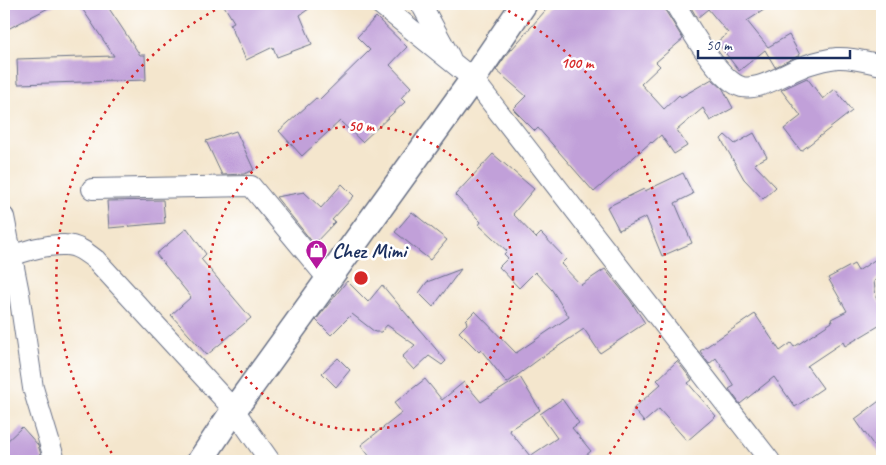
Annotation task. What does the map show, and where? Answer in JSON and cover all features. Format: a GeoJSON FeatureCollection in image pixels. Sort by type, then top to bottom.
{"type":"FeatureCollection","features":[{"type":"Feature","properties":{"kind":"street"},"geometry":{"type":"LineString","coordinates":[[380,4],[473,79],[770,461]]}},
{"type":"Feature","properties":{"kind":"street"},"geometry":{"type":"LineString","coordinates":[[421,4],[453,63]]}},
{"type":"Feature","properties":{"kind":"street"},"geometry":{"type":"LineString","coordinates":[[200,461],[234,410],[473,79],[524,4]]}},
{"type":"Feature","properties":{"kind":"street"},"geometry":{"type":"LineString","coordinates":[[675,4],[707,54],[725,75],[741,86],[750,88],[771,81],[808,64],[836,58],[848,58],[882,66]]}},
{"type":"Feature","properties":{"kind":"street"},"geometry":{"type":"LineString","coordinates":[[92,189],[251,186],[328,279]]}},
{"type":"Feature","properties":{"kind":"street"},"geometry":{"type":"LineString","coordinates":[[4,217],[8,256],[33,388],[54,461]]}},
{"type":"Feature","properties":{"kind":"street"},"geometry":{"type":"LineString","coordinates":[[8,256],[66,244],[83,250],[96,260],[234,410],[270,461]]}},
{"type":"Feature","properties":{"kind":"building"},"geometry":{"type":"Polygon","coordinates":[[[4,4],[56,4],[4,31],[4,4]]]}},
{"type":"Feature","properties":{"kind":"building"},"geometry":{"type":"Polygon","coordinates":[[[79,4],[106,4],[140,55],[145,55],[146,80],[18,84],[17,59],[114,56],[79,4]]]}},
{"type":"Feature","properties":{"kind":"building"},"geometry":{"type":"Polygon","coordinates":[[[223,4],[316,4],[300,15],[312,44],[277,57],[273,47],[246,60],[230,24],[234,22],[223,4]]]}},
{"type":"Feature","properties":{"kind":"building"},"geometry":{"type":"Polygon","coordinates":[[[551,4],[663,4],[683,39],[656,62],[660,66],[641,84],[664,109],[679,95],[681,97],[712,79],[723,89],[733,108],[710,121],[703,108],[677,130],[687,146],[674,154],[661,135],[594,192],[538,128],[535,131],[513,109],[526,96],[496,70],[551,4]]]}},
{"type":"Feature","properties":{"kind":"building"},"geometry":{"type":"Polygon","coordinates":[[[689,4],[773,4],[747,21],[768,47],[789,35],[800,55],[775,67],[765,50],[739,71],[717,42],[728,33],[708,9],[697,18],[689,4]]]}},
{"type":"Feature","properties":{"kind":"building"},"geometry":{"type":"Polygon","coordinates":[[[376,17],[407,47],[390,65],[411,87],[401,98],[405,102],[362,142],[340,121],[302,156],[279,131],[316,98],[319,100],[370,50],[357,37],[376,17]]]}},
{"type":"Feature","properties":{"kind":"building"},"geometry":{"type":"Polygon","coordinates":[[[807,78],[823,99],[835,89],[852,111],[801,151],[784,129],[801,116],[781,90],[807,78]]]}},
{"type":"Feature","properties":{"kind":"building"},"geometry":{"type":"Polygon","coordinates":[[[236,131],[254,170],[244,174],[222,175],[206,141],[236,131]]]}},
{"type":"Feature","properties":{"kind":"building"},"geometry":{"type":"Polygon","coordinates":[[[754,133],[767,157],[754,164],[776,187],[763,199],[744,179],[721,139],[725,135],[735,144],[754,133]]]}},
{"type":"Feature","properties":{"kind":"building"},"geometry":{"type":"Polygon","coordinates":[[[493,154],[534,189],[513,214],[536,238],[541,233],[566,259],[561,264],[581,285],[605,269],[630,300],[645,323],[600,353],[584,329],[507,383],[481,350],[479,352],[459,332],[467,324],[466,320],[475,311],[516,353],[569,317],[552,290],[535,272],[519,288],[499,267],[508,258],[504,254],[507,251],[479,225],[481,222],[455,195],[493,154]]]}},
{"type":"Feature","properties":{"kind":"building"},"geometry":{"type":"Polygon","coordinates":[[[683,173],[693,194],[675,203],[692,243],[662,256],[646,217],[619,230],[607,207],[683,173]]]}},
{"type":"Feature","properties":{"kind":"building"},"geometry":{"type":"Polygon","coordinates":[[[342,184],[354,196],[332,220],[335,222],[314,244],[276,197],[304,192],[321,208],[342,184]]]}},
{"type":"Feature","properties":{"kind":"building"},"geometry":{"type":"Polygon","coordinates":[[[163,200],[165,223],[109,228],[107,201],[163,200]]]}},
{"type":"Feature","properties":{"kind":"building"},"geometry":{"type":"Polygon","coordinates":[[[412,212],[447,240],[430,260],[395,232],[412,212]]]}},
{"type":"Feature","properties":{"kind":"building"},"geometry":{"type":"Polygon","coordinates":[[[187,228],[206,254],[201,259],[251,318],[207,355],[171,315],[191,297],[156,254],[187,228]]]}},
{"type":"Feature","properties":{"kind":"building"},"geometry":{"type":"Polygon","coordinates":[[[882,255],[882,275],[874,281],[876,297],[882,307],[882,324],[845,346],[843,342],[807,366],[823,388],[795,407],[774,377],[740,404],[729,389],[734,386],[716,358],[709,364],[700,351],[755,314],[780,351],[791,343],[794,347],[832,322],[831,319],[847,311],[828,278],[854,264],[858,271],[882,255]]]}},
{"type":"Feature","properties":{"kind":"building"},"geometry":{"type":"Polygon","coordinates":[[[461,269],[433,307],[419,293],[427,282],[461,269]]]}},
{"type":"Feature","properties":{"kind":"building"},"geometry":{"type":"Polygon","coordinates":[[[347,281],[368,302],[382,285],[446,361],[442,365],[429,356],[414,370],[402,357],[415,345],[387,325],[381,332],[375,332],[352,314],[331,335],[316,320],[347,281]]]}},
{"type":"Feature","properties":{"kind":"building"},"geometry":{"type":"Polygon","coordinates":[[[338,358],[350,370],[336,387],[322,373],[338,358]]]}},
{"type":"Feature","properties":{"kind":"building"},"geometry":{"type":"Polygon","coordinates":[[[677,361],[692,380],[688,383],[716,416],[687,441],[659,409],[644,422],[633,409],[661,384],[657,380],[677,361]]]}},
{"type":"Feature","properties":{"kind":"building"},"geometry":{"type":"Polygon","coordinates":[[[520,377],[540,410],[509,430],[530,456],[557,438],[540,414],[562,399],[579,423],[572,428],[591,451],[579,461],[373,461],[361,445],[402,413],[394,403],[425,379],[442,400],[464,382],[481,402],[520,377]]]}},
{"type":"Feature","properties":{"kind":"building"},"geometry":{"type":"Polygon","coordinates":[[[882,399],[882,457],[855,419],[882,399]]]}},
{"type":"Feature","properties":{"kind":"building"},"geometry":{"type":"Polygon","coordinates":[[[22,427],[38,445],[43,461],[4,461],[4,444],[22,427]]]}},
{"type":"Feature","properties":{"kind":"place","name":"Chez Mimi"},"geometry":{"type":"Point","coordinates":[316,270]}}]}
